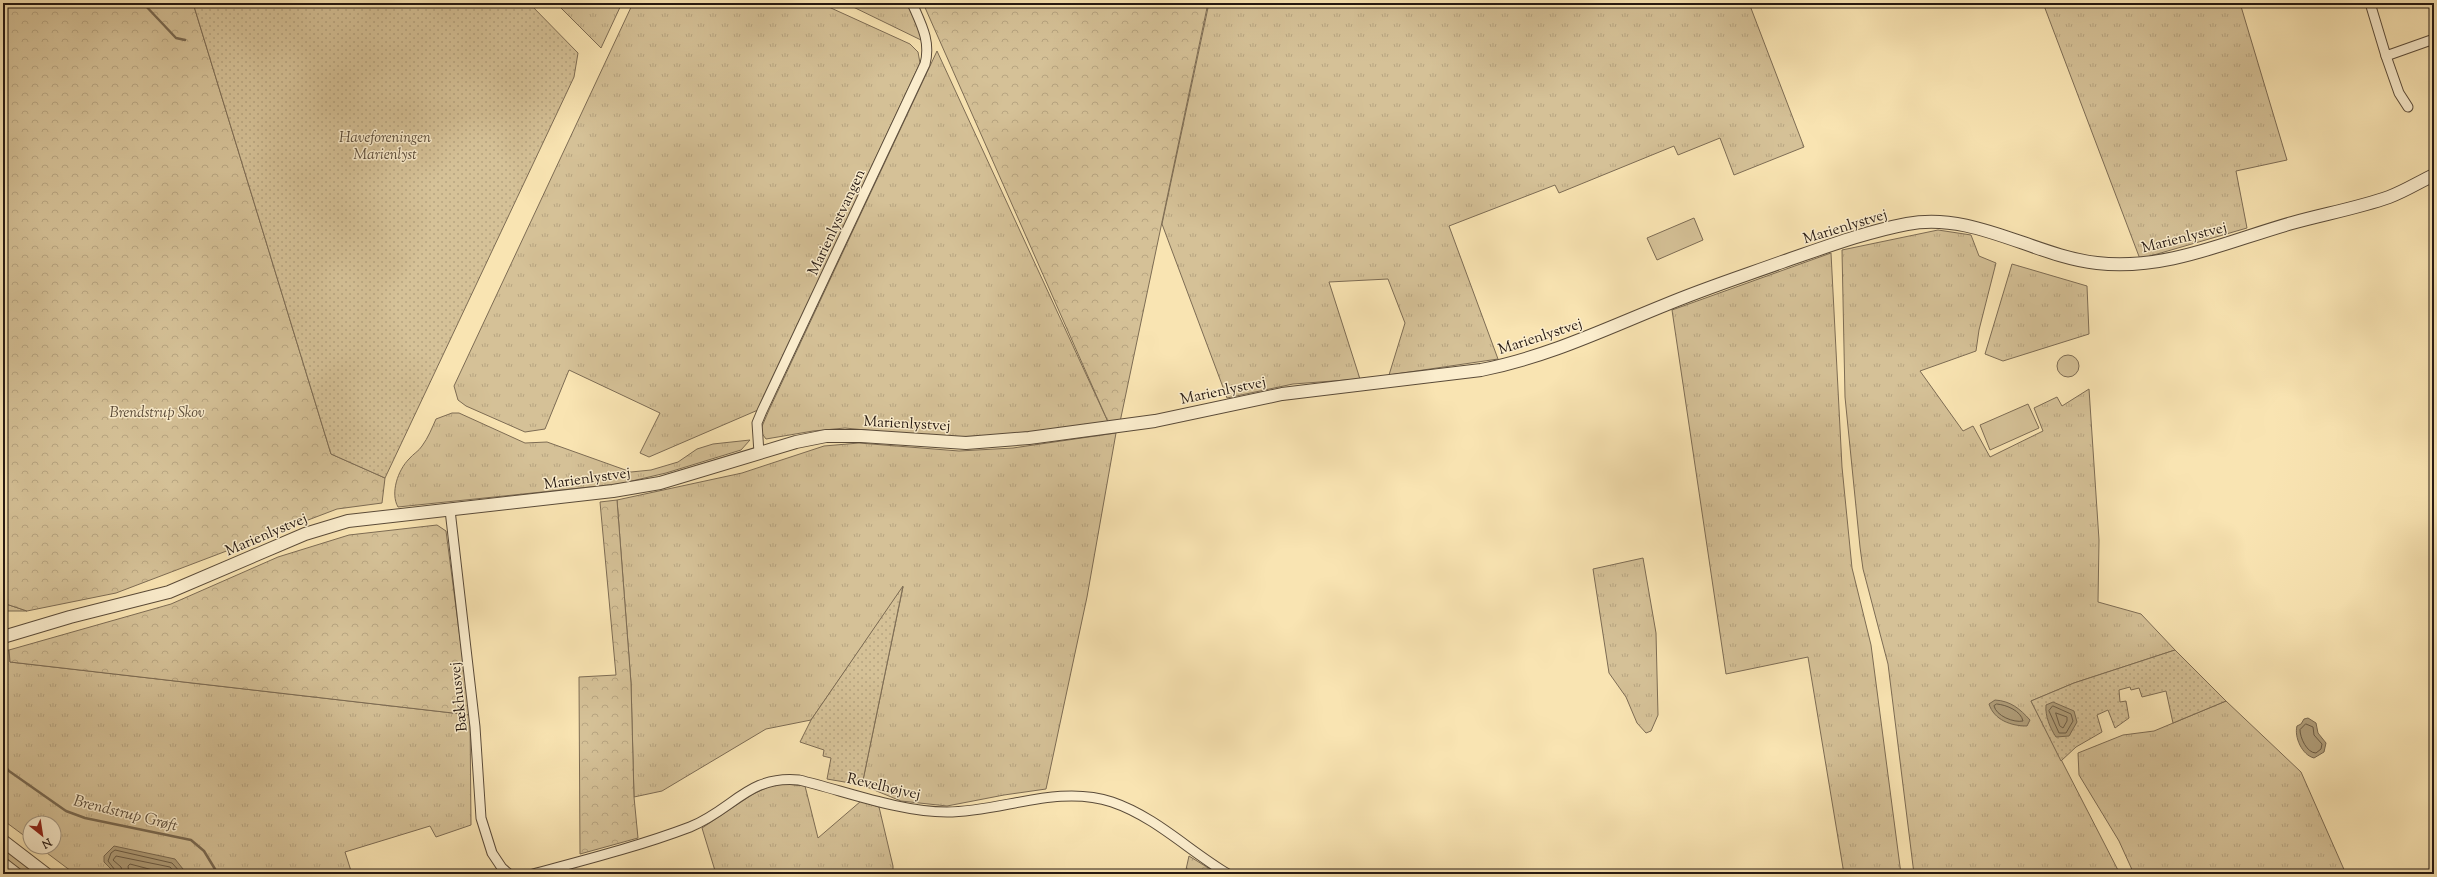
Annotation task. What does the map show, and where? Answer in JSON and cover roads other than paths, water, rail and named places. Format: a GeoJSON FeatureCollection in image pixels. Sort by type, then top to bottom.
{"type":"FeatureCollection","features":[{"type":"Feature","properties":{"kind":"street","name":"Marienlystvangen"},"geometry":{"type":"LineString","coordinates":[[759,453],[757,423],[762,411],[924,64],[928,51],[927,40],[912,3]]}},
{"type":"Feature","properties":{"kind":"street"},"geometry":{"type":"LineString","coordinates":[[2370,3],[2399,93],[2408,107]]}},
{"type":"Feature","properties":{"kind":"street"},"geometry":{"type":"LineString","coordinates":[[2386,56],[2434,39]]}},
{"type":"Feature","properties":{"kind":"street","name":"Marienlystvej"},"geometry":{"type":"LineString","coordinates":[[3,637],[70,617],[169,592],[326,527],[370,517],[546,500],[660,483],[759,453],[826,436],[861,436],[966,442],[1037,437],[1155,421],[1282,394],[1502,366],[1584,340],[1700,291],[1815,251],[1909,224],[1930,222],[1965,226],[2075,259],[2096,263],[2138,265],[2162,261],[2388,197],[2434,175]]}},
{"type":"Feature","properties":{"kind":"street","name":"Bækhusvej"},"geometry":{"type":"LineString","coordinates":[[450,510],[475,727],[481,818],[492,852],[502,868],[509,874]]}},
{"type":"Feature","properties":{"kind":"street","name":"Revelhøjvej"},"geometry":{"type":"LineString","coordinates":[[533,874],[693,826],[759,784],[782,778],[799,780],[912,808],[933,811],[949,812],[1044,799],[1097,798],[1113,803],[1149,820],[1228,874]]}},
{"type":"Feature","properties":{"kind":"street"},"geometry":{"type":"LineString","coordinates":[[3,841],[46,874]]}},
{"type":"Feature","properties":{"kind":"street"},"geometry":{"type":"LineString","coordinates":[[3,864],[16,874]]}},
{"type":"Feature","properties":{"kind":"water"},"geometry":{"type":"Polygon","coordinates":[[[1995,700],[2006,702],[2023,712],[2030,720],[2027,726],[2015,725],[1999,718],[1991,710],[1989,704],[1995,700]]]}},
{"type":"Feature","properties":{"kind":"water"},"geometry":{"type":"Polygon","coordinates":[[[2053,702],[2074,711],[2077,722],[2069,736],[2056,737],[2048,722],[2046,705],[2053,702]]]}},
{"type":"Feature","properties":{"kind":"water"},"geometry":{"type":"Polygon","coordinates":[[[2308,718],[2316,723],[2318,733],[2326,743],[2324,752],[2314,758],[2306,753],[2300,745],[2296,730],[2297,726],[2301,724],[2304,719],[2308,718]]]}},
{"type":"Feature","properties":{"kind":"water"},"geometry":{"type":"Polygon","coordinates":[[[114,846],[175,859],[187,874],[116,874],[104,862],[104,856],[114,846]]]}},
{"type":"Feature","properties":{"kind":"waterway"},"geometry":{"type":"LineString","coordinates":[[143,3],[176,38],[185,40]]}},
{"type":"Feature","properties":{"kind":"waterway","name":"Brendstrup Grøft"},"geometry":{"type":"LineString","coordinates":[[3,764],[9,771],[66,811],[85,818],[191,840],[204,851],[218,874]]}},
{"type":"Feature","properties":{"kind":"park label","name":"Haveforeningen Marienlyst"},"geometry":{"type":"Point","coordinates":[385,146]}},
{"type":"Feature","properties":{"kind":"park label","name":"Brendstrup Skov"},"geometry":{"type":"Point","coordinates":[157,412]}}]}
